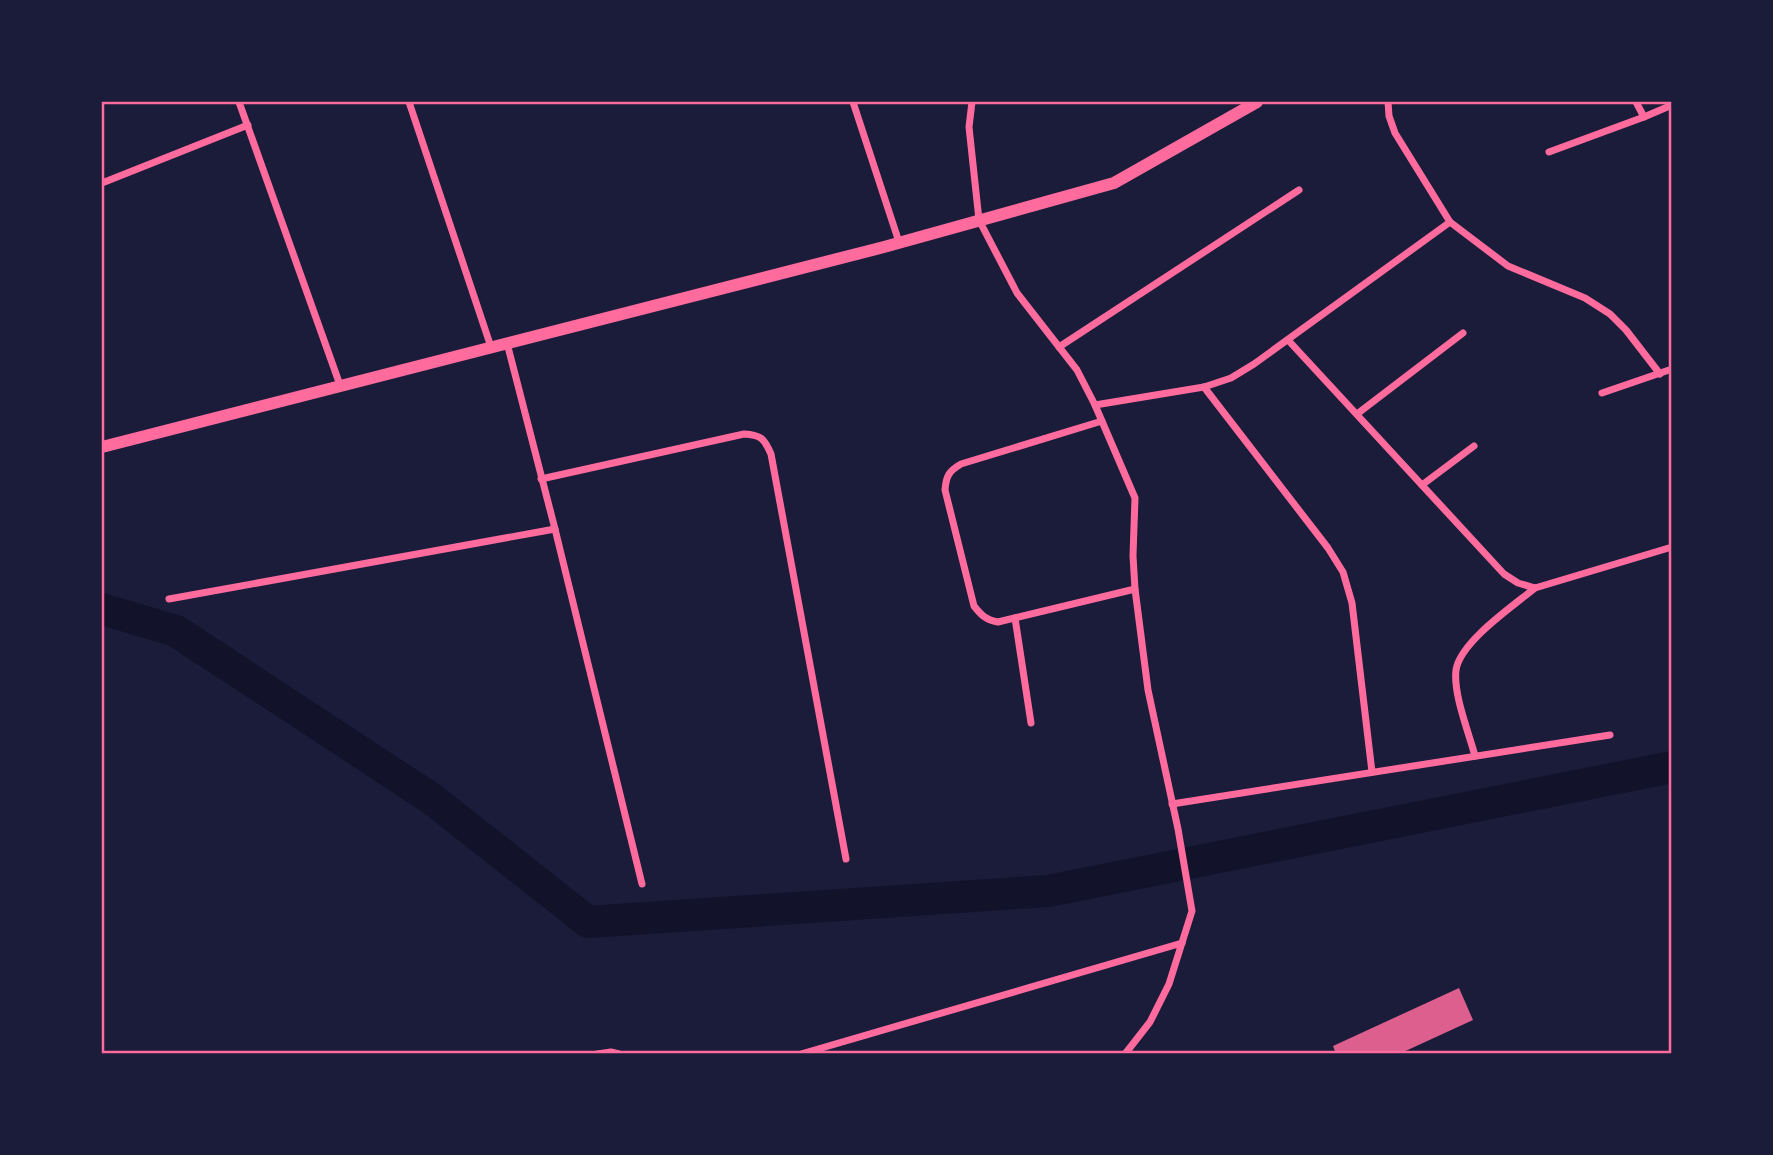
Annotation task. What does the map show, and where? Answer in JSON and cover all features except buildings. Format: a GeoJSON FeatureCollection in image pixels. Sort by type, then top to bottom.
{"type":"FeatureCollection","features":[{"type":"Feature","properties":{"kind":"street"},"geometry":{"type":"LineString","coordinates":[[239,102],[340,385]]}},
{"type":"Feature","properties":{"kind":"street"},"geometry":{"type":"LineString","coordinates":[[409,102],[491,347]]}},
{"type":"Feature","properties":{"kind":"street"},"geometry":{"type":"LineString","coordinates":[[853,102],[899,242]]}},
{"type":"Feature","properties":{"kind":"street"},"geometry":{"type":"LineString","coordinates":[[972,102],[968,127],[979,220],[1017,293],[1077,370],[1135,498],[1135,589],[1147,690],[1178,829],[1192,911],[1169,984],[1150,1022],[1125,1054]]}},
{"type":"Feature","properties":{"kind":"street"},"geometry":{"type":"LineString","coordinates":[[102,447],[899,242],[1114,183],[1257,102]]}},
{"type":"Feature","properties":{"kind":"street"},"geometry":{"type":"LineString","coordinates":[[1388,102],[1389,116],[1395,133],[1450,222],[1508,265],[1585,298],[1611,314],[1660,374]]}},
{"type":"Feature","properties":{"kind":"street"},"geometry":{"type":"LineString","coordinates":[[1636,102],[1644,117]]}},
{"type":"Feature","properties":{"kind":"street"},"geometry":{"type":"LineString","coordinates":[[1549,152],[1671,105]]}},
{"type":"Feature","properties":{"kind":"street"},"geometry":{"type":"LineString","coordinates":[[102,183],[248,125]]}},
{"type":"Feature","properties":{"kind":"street"},"geometry":{"type":"LineString","coordinates":[[1059,347],[1300,190]]}},
{"type":"Feature","properties":{"kind":"street"},"geometry":{"type":"LineString","coordinates":[[1095,405],[1204,387],[1231,378],[1254,365],[1450,222]]}},
{"type":"Feature","properties":{"kind":"street"},"geometry":{"type":"LineString","coordinates":[[1357,414],[1463,333]]}},
{"type":"Feature","properties":{"kind":"street"},"geometry":{"type":"LineString","coordinates":[[1288,340],[1504,574],[1518,583],[1535,588]]}},
{"type":"Feature","properties":{"kind":"street"},"geometry":{"type":"LineString","coordinates":[[507,343],[642,884]]}},
{"type":"Feature","properties":{"kind":"street"},"geometry":{"type":"LineString","coordinates":[[1602,393],[1671,369]]}},
{"type":"Feature","properties":{"kind":"street"},"geometry":{"type":"LineString","coordinates":[[1204,387],[1328,548],[1343,572],[1352,603],[1372,772]]}},
{"type":"Feature","properties":{"kind":"street"},"geometry":{"type":"LineString","coordinates":[[1102,421],[961,464],[951,470],[946,478],[945,490],[974,606],[988,620],[998,622],[1135,589]]}},
{"type":"Feature","properties":{"kind":"street"},"geometry":{"type":"LineString","coordinates":[[541,480],[744,434],[756,435],[765,441],[774,467],[846,859]]}},
{"type":"Feature","properties":{"kind":"street"},"geometry":{"type":"LineString","coordinates":[[1422,485],[1474,446]]}},
{"type":"Feature","properties":{"kind":"street"},"geometry":{"type":"LineString","coordinates":[[169,600],[555,529]]}},
{"type":"Feature","properties":{"kind":"street"},"geometry":{"type":"LineString","coordinates":[[1475,756],[1457,692],[1456,669],[1478,634],[1535,588],[1671,547]]}},
{"type":"Feature","properties":{"kind":"street"},"geometry":{"type":"LineString","coordinates":[[1015,618],[1031,723]]}},
{"type":"Feature","properties":{"kind":"street"},"geometry":{"type":"LineString","coordinates":[[1172,804],[1610,735]]}},
{"type":"Feature","properties":{"kind":"street"},"geometry":{"type":"LineString","coordinates":[[800,1054],[1182,943]]}},
{"type":"Feature","properties":{"kind":"street"},"geometry":{"type":"LineString","coordinates":[[597,1054],[615,1053]]}},
{"type":"Feature","properties":{"kind":"waterway"},"geometry":{"type":"LineString","coordinates":[[102,609],[176,631],[432,799],[588,922],[1048,891],[1672,767]]}}]}
